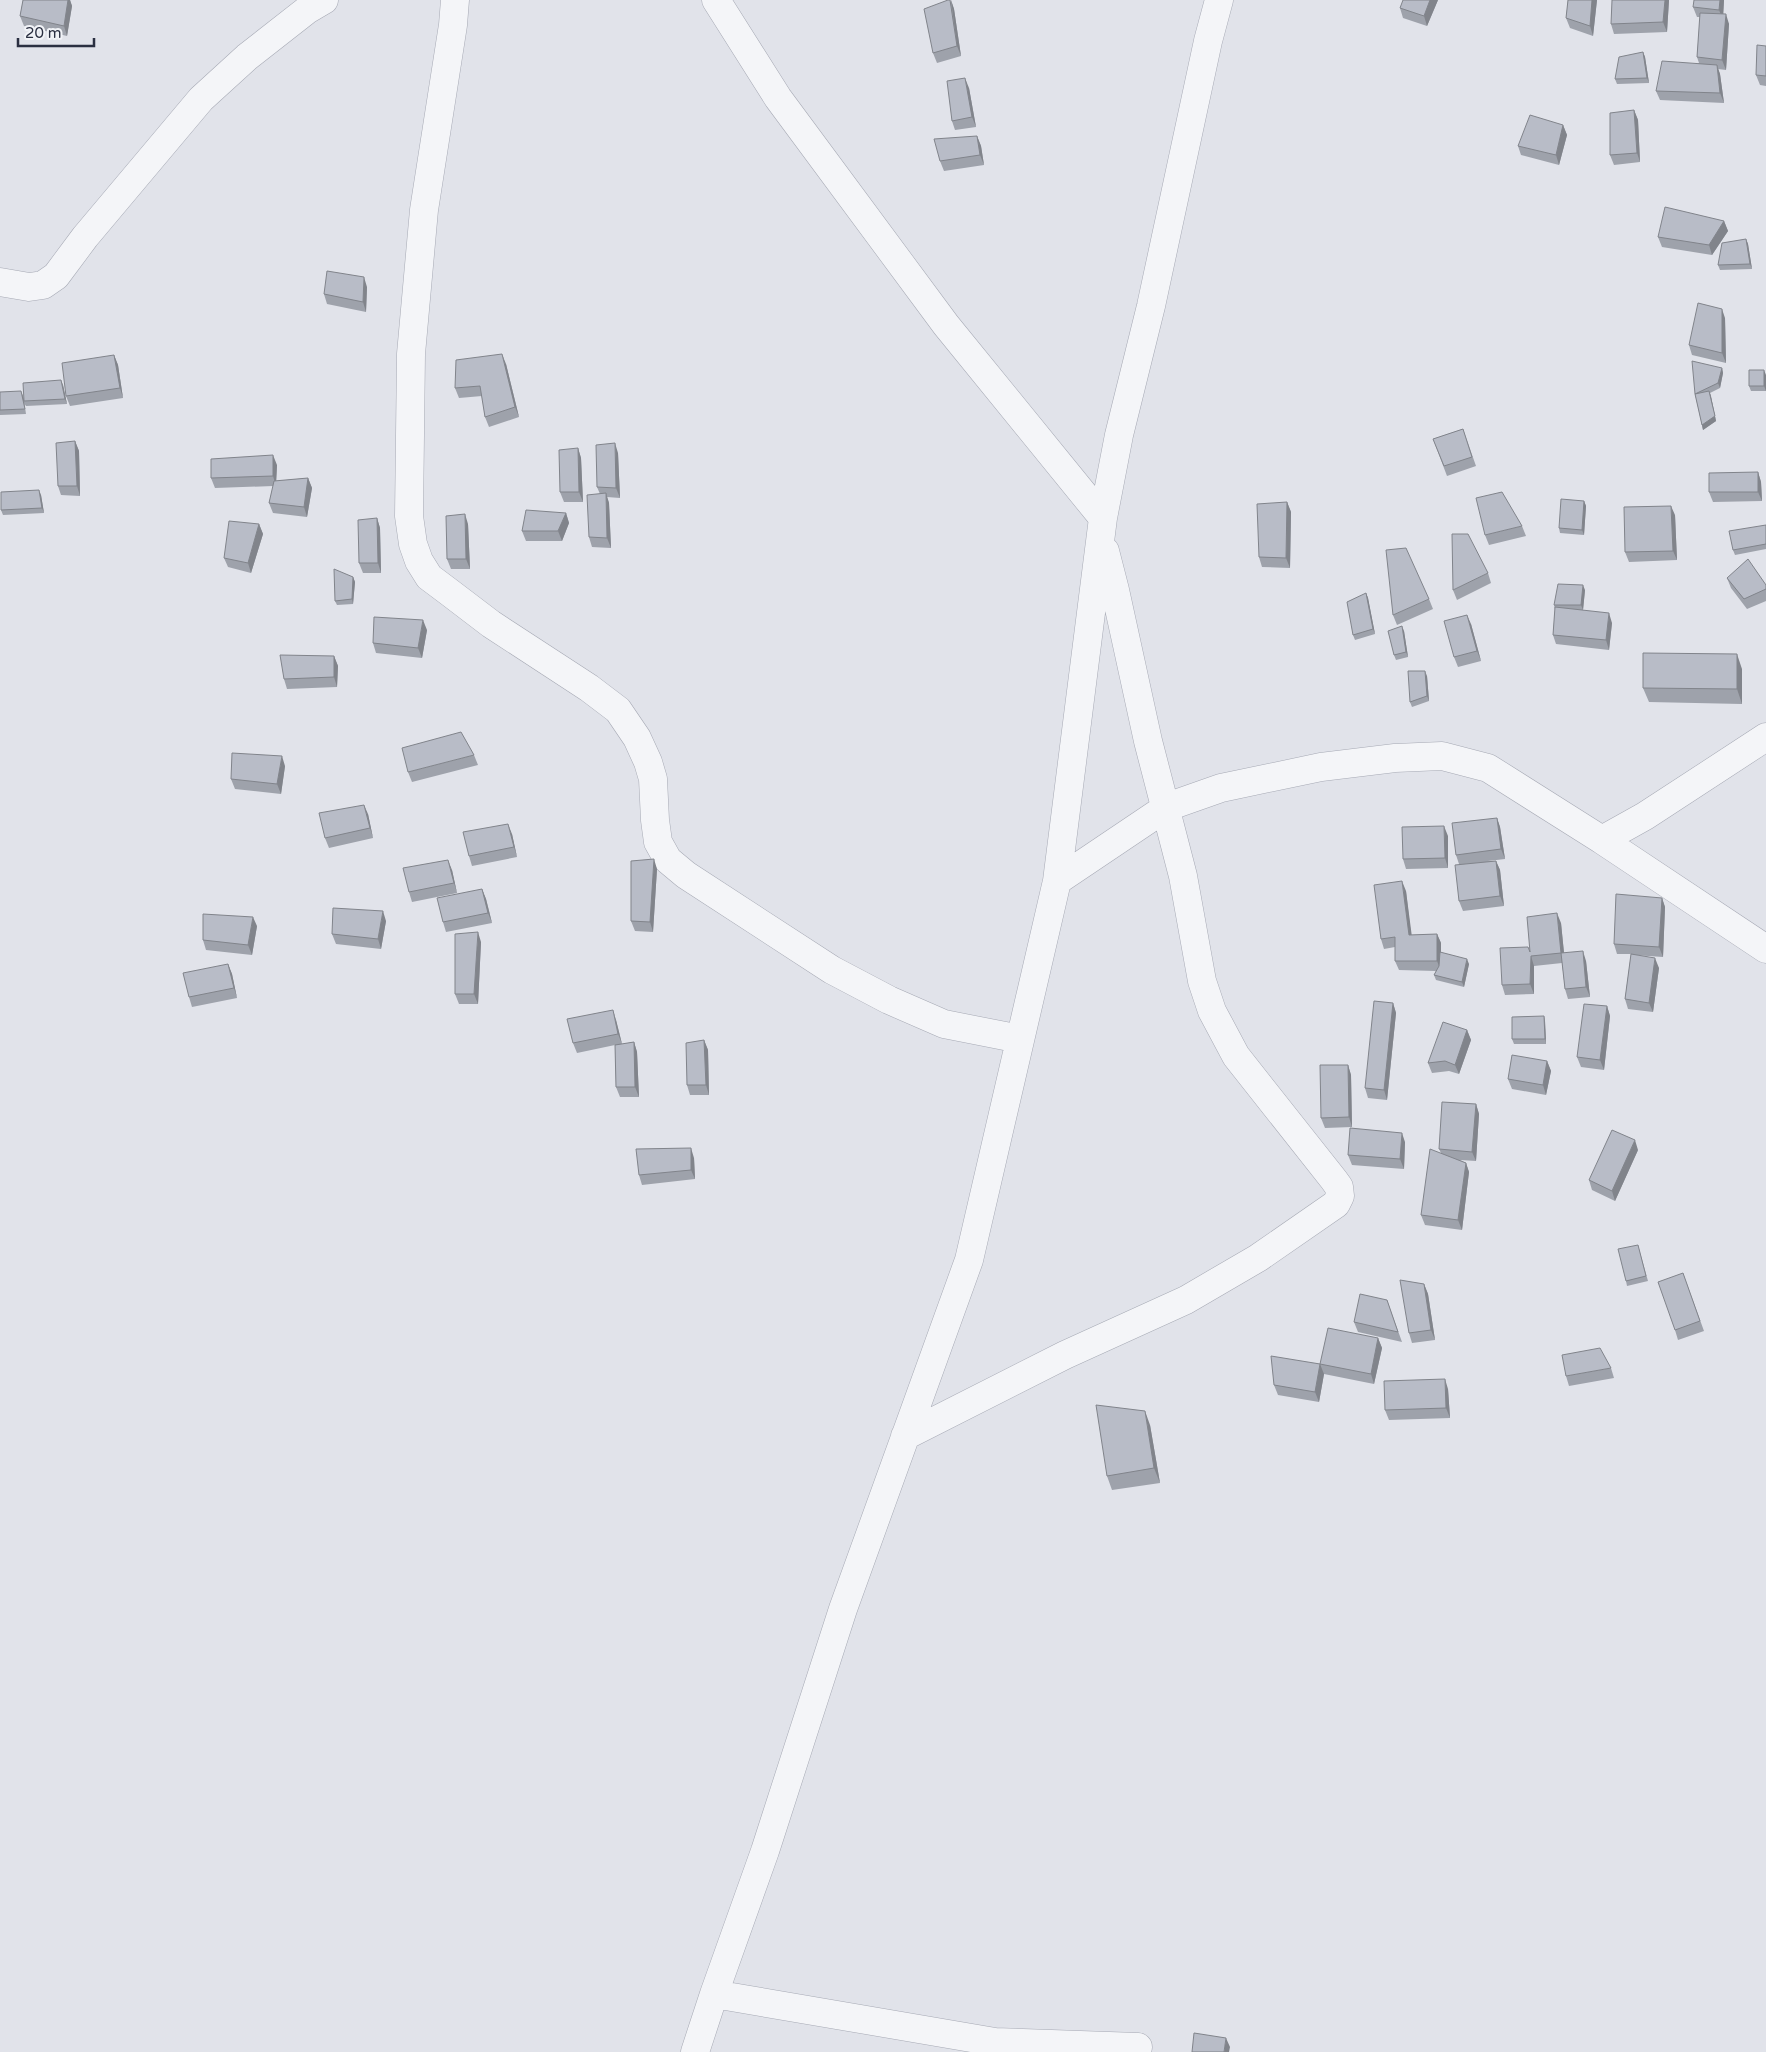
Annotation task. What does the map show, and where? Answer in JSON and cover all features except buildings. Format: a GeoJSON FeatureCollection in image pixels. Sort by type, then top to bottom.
{"type":"FeatureCollection","features":[{"type":"Feature","properties":{"kind":"street"},"geometry":{"type":"LineString","coordinates":[[0,282],[29,287],[44,286],[56,276],[85,237],[201,100],[247,57],[307,10],[324,0]]}},
{"type":"Feature","properties":{"kind":"street"},"geometry":{"type":"LineString","coordinates":[[455,0],[453,25],[424,210],[410,354],[409,516],[413,544],[419,561],[429,577],[456,598],[491,624],[589,688],[618,710],[637,738],[648,762],[652,779],[658,842],[668,860],[686,875],[832,970],[889,1000],[944,1024],[1020,1039]]}},
{"type":"Feature","properties":{"kind":"street"},"geometry":{"type":"LineString","coordinates":[[716,0],[778,98],[946,325],[1102,528],[1148,740],[1184,876],[1202,981],[1212,1011],[1236,1056],[1334,1180],[1340,1196],[1336,1204],[1328,1211],[1290,1237],[1186,1300],[1065,1355],[905,1436]]}},
{"type":"Feature","properties":{"kind":"street"},"geometry":{"type":"LineString","coordinates":[[696,2052],[714,1994],[765,1851],[843,1609],[969,1260],[1057,881],[1102,528],[1119,434],[1151,306],[1208,41],[1219,0]]}},
{"type":"Feature","properties":{"kind":"street"},"geometry":{"type":"LineString","coordinates":[[1602,840],[1645,816],[1766,737]]}},
{"type":"Feature","properties":{"kind":"street"},"geometry":{"type":"LineString","coordinates":[[1057,881],[1167,807],[1220,788],[1320,767],[1395,758],[1442,756],[1488,768],[1602,840],[1766,949]]}},
{"type":"Feature","properties":{"kind":"street"},"geometry":{"type":"LineString","coordinates":[[714,1994],[995,2042],[1138,2047]]}}]}
